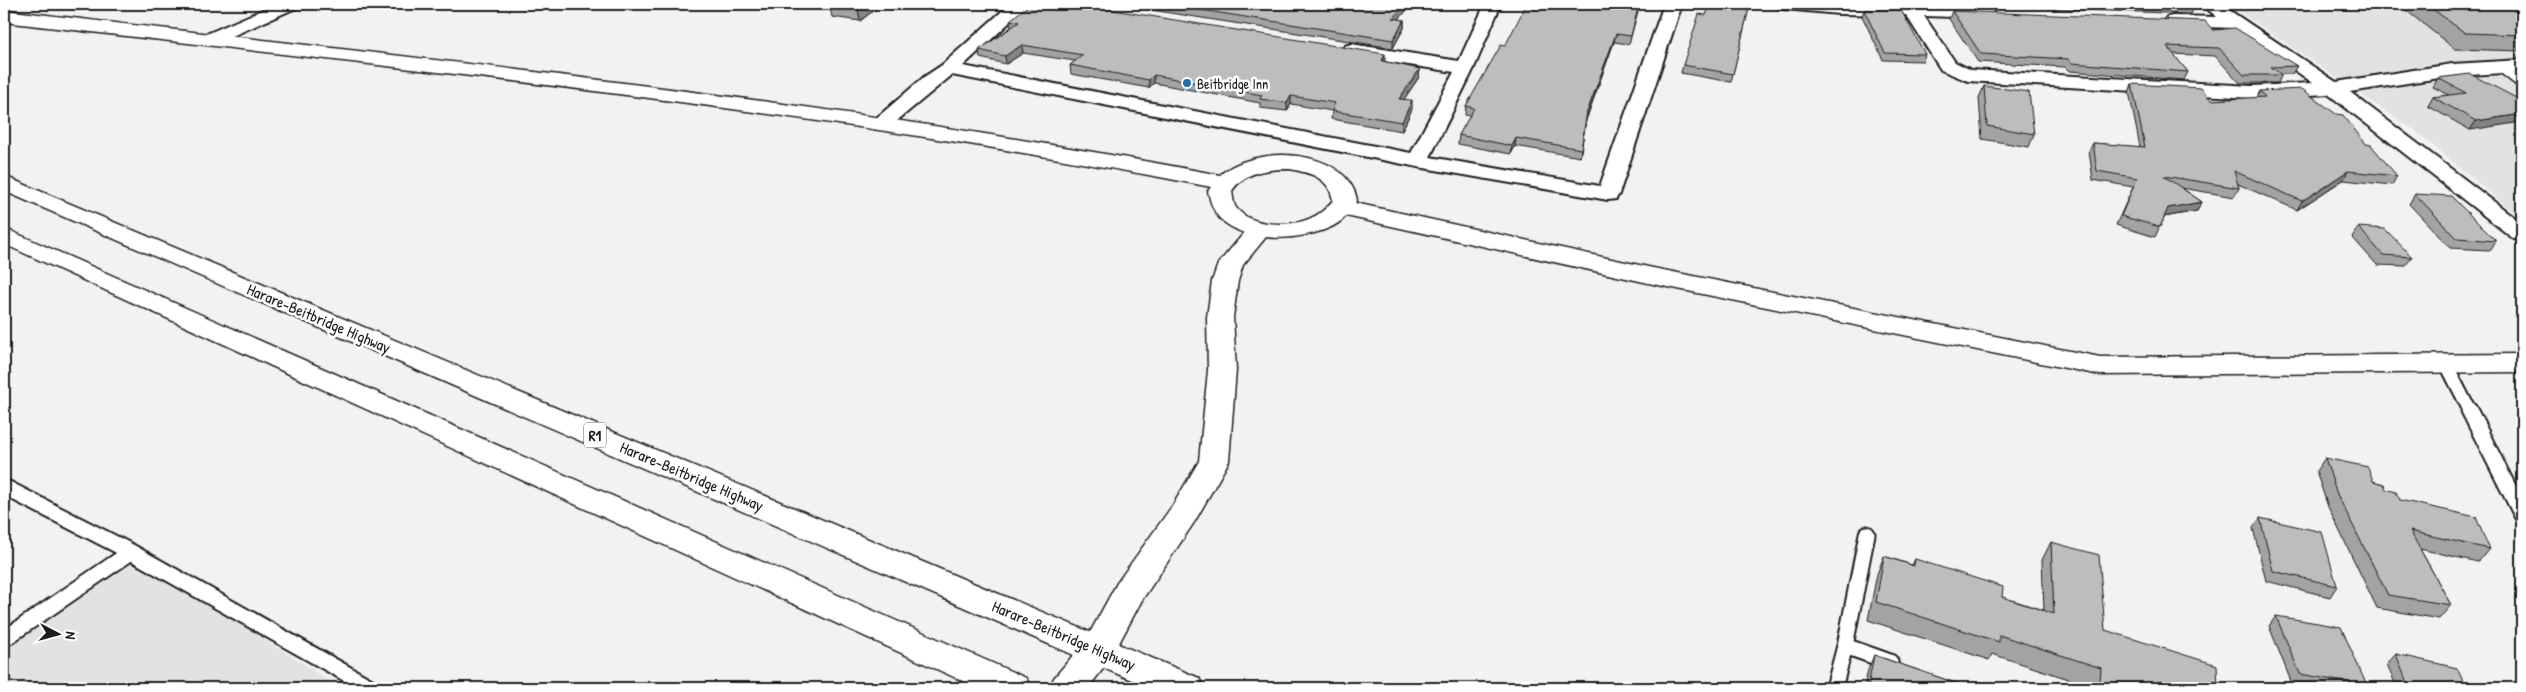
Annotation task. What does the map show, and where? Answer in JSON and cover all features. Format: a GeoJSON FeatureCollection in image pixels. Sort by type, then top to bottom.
{"type":"FeatureCollection","features":[{"type":"Feature","properties":{"kind":"main road"},"geometry":{"type":"LineString","coordinates":[[4,16],[552,80],[880,125],[1135,165],[1224,183]]}},
{"type":"Feature","properties":{"kind":"main road"},"geometry":{"type":"LineString","coordinates":[[1276,162],[1303,164],[1326,172],[1341,185],[1345,200],[1342,208],[1336,215],[1316,226],[1288,231],[1260,229],[1246,225],[1227,213],[1219,198],[1224,183],[1239,171],[1257,165],[1276,162]]}},
{"type":"Feature","properties":{"kind":"main road","name":"Harare-Beitbridge Highway"},"geometry":{"type":"LineString","coordinates":[[4,183],[1186,688]]}},
{"type":"Feature","properties":{"kind":"main road"},"geometry":{"type":"LineString","coordinates":[[1342,208],[1653,276],[2100,366],[2201,367],[2522,363]]}},
{"type":"Feature","properties":{"kind":"main road"},"geometry":{"type":"LineString","coordinates":[[1067,688],[1098,650],[1130,592],[1184,513],[1214,461],[1222,370],[1220,317],[1225,281],[1231,264],[1260,229]]}},
{"type":"Feature","properties":{"kind":"main road"},"geometry":{"type":"LineString","coordinates":[[4,235],[1013,688]]}},
{"type":"Feature","properties":{"kind":"street"},"geometry":{"type":"LineString","coordinates":[[208,40],[290,4]]}},
{"type":"Feature","properties":{"kind":"street"},"geometry":{"type":"LineString","coordinates":[[880,125],[949,69],[1020,4]]}},
{"type":"Feature","properties":{"kind":"street"},"geometry":{"type":"LineString","coordinates":[[1418,161],[1493,4]]}},
{"type":"Feature","properties":{"kind":"street"},"geometry":{"type":"LineString","coordinates":[[949,69],[1418,161],[1608,194],[1673,4]]}},
{"type":"Feature","properties":{"kind":"street"},"geometry":{"type":"LineString","coordinates":[[1784,4],[1839,9],[2002,14]]}},
{"type":"Feature","properties":{"kind":"street"},"geometry":{"type":"LineString","coordinates":[[2209,4],[2335,88],[2403,138],[2522,234]]}},
{"type":"Feature","properties":{"kind":"street"},"geometry":{"type":"LineString","coordinates":[[1912,10],[1948,66],[1968,75],[2252,92],[2335,88],[2397,77],[2522,66]]}},
{"type":"Feature","properties":{"kind":"street"},"geometry":{"type":"LineString","coordinates":[[2150,20],[2240,23]]}},
{"type":"Feature","properties":{"kind":"street"},"geometry":{"type":"LineString","coordinates":[[1337,47],[1464,68]]}},
{"type":"Feature","properties":{"kind":"street"},"geometry":{"type":"LineString","coordinates":[[1303,164],[1318,142]]}},
{"type":"Feature","properties":{"kind":"lane"},"geometry":{"type":"LineString","coordinates":[[2500,67],[2522,84]]}},
{"type":"Feature","properties":{"kind":"lane"},"geometry":{"type":"LineString","coordinates":[[2446,364],[2522,515]]}},
{"type":"Feature","properties":{"kind":"lane"},"geometry":{"type":"LineString","coordinates":[[4,487],[131,552],[372,688]]}},
{"type":"Feature","properties":{"kind":"lane"},"geometry":{"type":"LineString","coordinates":[[1834,688],[1846,646],[1867,534]]}},
{"type":"Feature","properties":{"kind":"lane"},"geometry":{"type":"LineString","coordinates":[[4,639],[131,552]]}},
{"type":"Feature","properties":{"kind":"lane"},"geometry":{"type":"LineString","coordinates":[[1846,646],[1901,665]]}},
{"type":"Feature","properties":{"kind":"shaded area"},"geometry":{"type":"Polygon","coordinates":[[[2228,4],[2522,4],[2522,219],[2418,133],[2228,4]]]}},
{"type":"Feature","properties":{"kind":"shaded area"},"geometry":{"type":"Polygon","coordinates":[[[131,552],[340,688],[4,688],[4,639],[131,552]]]}},
{"type":"Feature","properties":{"kind":"building"},"geometry":{"type":"Polygon","coordinates":[[[831,4],[865,4],[858,9],[831,4]]]}},
{"type":"Feature","properties":{"kind":"building"},"geometry":{"type":"Polygon","coordinates":[[[1030,4],[1076,4],[1385,54],[1382,61],[1420,69],[1399,99],[1412,100],[1402,122],[1332,111],[1335,103],[1291,96],[1287,103],[1260,99],[1262,95],[1154,75],[1149,80],[1070,65],[1083,55],[1022,45],[1005,56],[979,50],[1019,22],[1010,20],[1030,4]]]}},
{"type":"Feature","properties":{"kind":"building"},"geometry":{"type":"Polygon","coordinates":[[[1162,4],[1406,4],[1393,18],[1404,20],[1393,40],[1162,4]]]}},
{"type":"Feature","properties":{"kind":"building"},"geometry":{"type":"Polygon","coordinates":[[[1535,4],[1639,4],[1631,36],[1616,34],[1587,112],[1581,149],[1516,138],[1512,146],[1459,135],[1474,108],[1466,106],[1501,45],[1505,46],[1525,7],[1533,8],[1535,4]]]}},
{"type":"Feature","properties":{"kind":"building"},"geometry":{"type":"Polygon","coordinates":[[[1710,4],[1750,4],[1733,74],[1683,65],[1699,14],[1706,15],[1710,4]]]}},
{"type":"Feature","properties":{"kind":"building"},"geometry":{"type":"Polygon","coordinates":[[[2137,4],[2192,4],[2194,6],[2137,4]]]}},
{"type":"Feature","properties":{"kind":"building"},"geometry":{"type":"Polygon","coordinates":[[[2426,4],[2522,4],[2522,35],[2465,33],[2426,4]]]}},
{"type":"Feature","properties":{"kind":"building"},"geometry":{"type":"Polygon","coordinates":[[[1864,10],[1901,10],[1925,54],[1885,53],[1864,10]]]}},
{"type":"Feature","properties":{"kind":"building"},"geometry":{"type":"Polygon","coordinates":[[[1952,11],[2205,21],[2213,30],[2235,28],[2297,66],[2271,67],[2282,75],[2244,75],[2219,48],[2167,46],[2188,72],[2072,63],[2068,59],[1981,54],[1952,11]]]}},
{"type":"Feature","properties":{"kind":"building"},"geometry":{"type":"Polygon","coordinates":[[[2470,74],[2522,101],[2522,114],[2476,121],[2433,97],[2466,93],[2438,78],[2470,74]]]}},
{"type":"Feature","properties":{"kind":"building"},"geometry":{"type":"Polygon","coordinates":[[[2132,84],[2201,88],[2211,100],[2265,97],[2260,91],[2302,89],[2336,114],[2343,115],[2366,144],[2371,145],[2397,176],[2348,171],[2302,201],[2234,171],[2239,188],[2164,176],[2202,202],[2168,208],[2160,227],[2121,216],[2137,178],[2097,171],[2093,143],[2145,147],[2132,84]]]}},
{"type":"Feature","properties":{"kind":"building"},"geometry":{"type":"Polygon","coordinates":[[[1984,86],[2029,92],[2034,134],[1987,126],[1984,86]]]}},
{"type":"Feature","properties":{"kind":"building"},"geometry":{"type":"Polygon","coordinates":[[[2415,194],[2451,196],[2496,241],[2457,238],[2415,194]]]}},
{"type":"Feature","properties":{"kind":"building"},"geometry":{"type":"Polygon","coordinates":[[[2358,227],[2385,229],[2412,257],[2383,255],[2358,227]]]}},
{"type":"Feature","properties":{"kind":"building"},"geometry":{"type":"Polygon","coordinates":[[[2325,458],[2368,467],[2373,481],[2384,484],[2386,489],[2396,492],[2400,500],[2476,517],[2489,549],[2410,531],[2451,605],[2388,595],[2337,494],[2325,458]]]}},
{"type":"Feature","properties":{"kind":"building"},"geometry":{"type":"Polygon","coordinates":[[[2260,518],[2322,532],[2337,586],[2273,571],[2260,518]]]}},
{"type":"Feature","properties":{"kind":"building"},"geometry":{"type":"Polygon","coordinates":[[[2051,542],[2099,555],[2105,630],[2217,665],[2218,688],[2119,688],[2100,682],[2101,668],[1999,635],[1999,642],[1876,602],[1884,556],[1914,566],[1915,559],[2003,587],[2002,597],[2054,614],[2051,542]]]}},
{"type":"Feature","properties":{"kind":"building"},"geometry":{"type":"Polygon","coordinates":[[[2276,616],[2341,627],[2367,686],[2300,674],[2276,616]]]}},
{"type":"Feature","properties":{"kind":"building"},"geometry":{"type":"Polygon","coordinates":[[[2396,654],[2457,668],[2466,688],[2409,688],[2396,654]]]}},
{"type":"Feature","properties":{"kind":"building"},"geometry":{"type":"Polygon","coordinates":[[[1874,655],[1970,688],[1868,687],[1874,655]]]}},
{"type":"Feature","properties":{"kind":"place","name":"Beitbridge Inn"},"geometry":{"type":"Point","coordinates":[1187,83]}}]}
